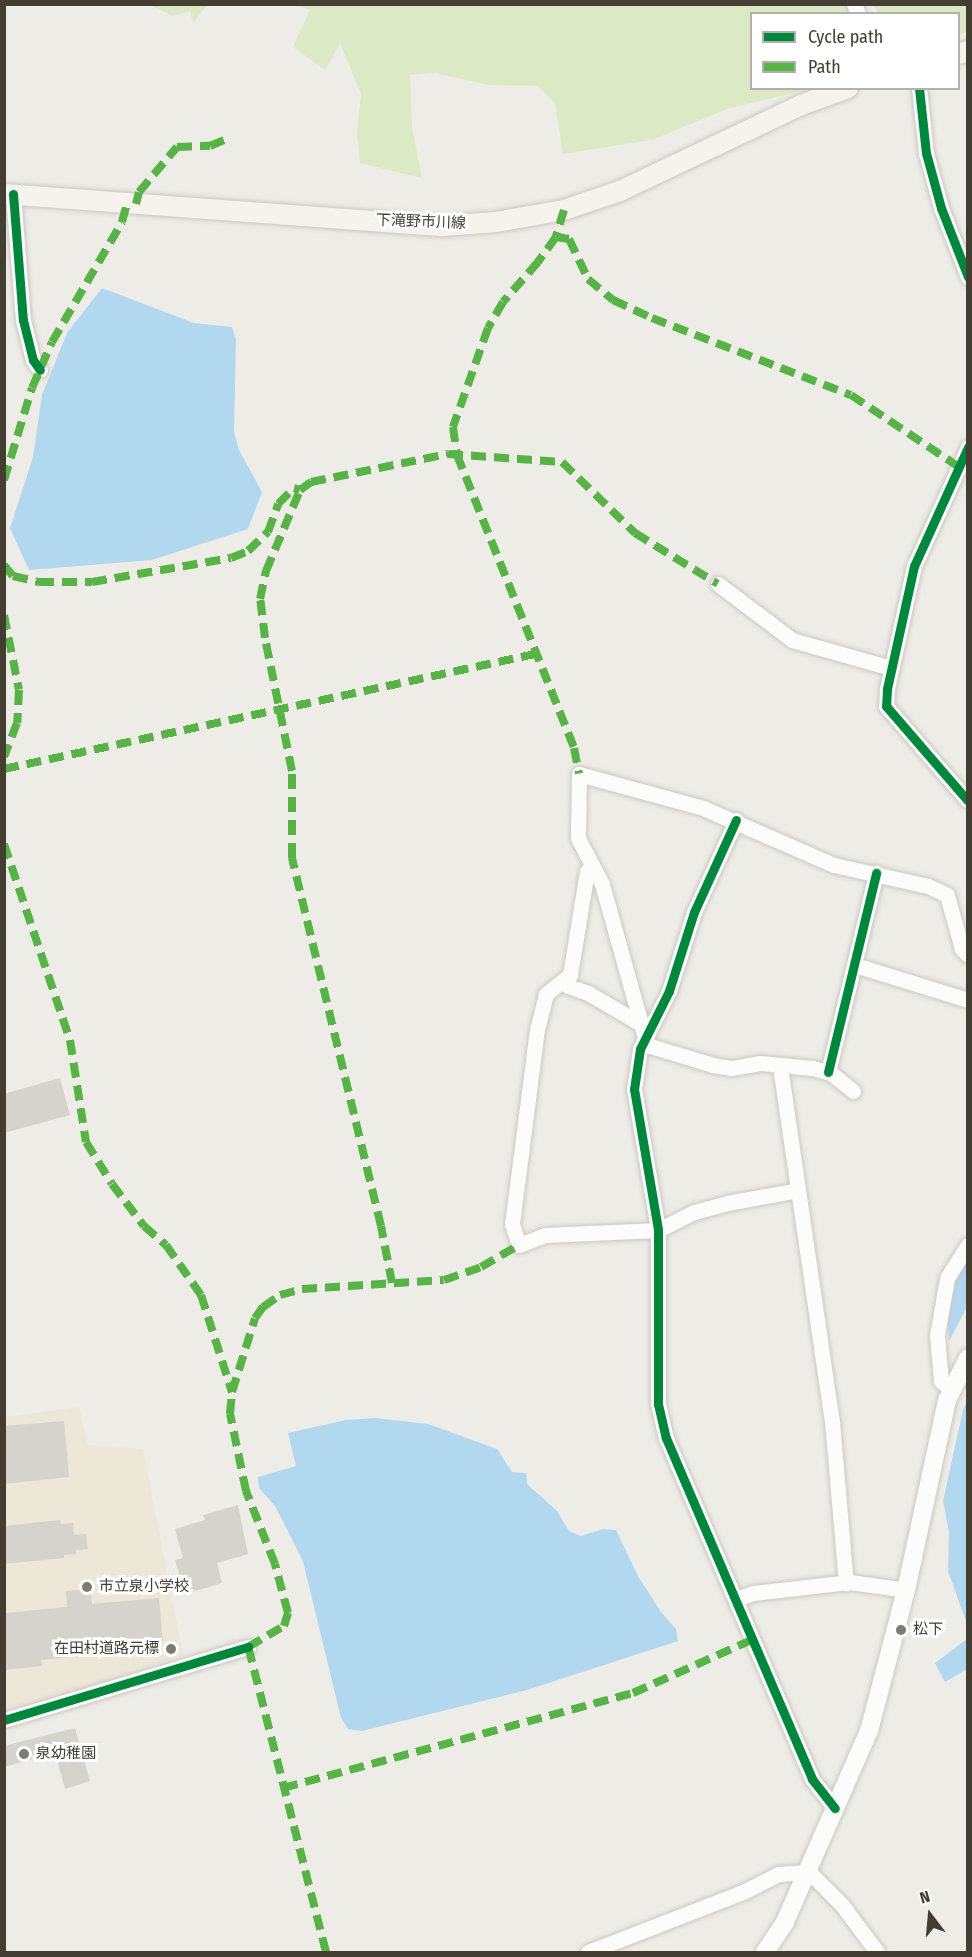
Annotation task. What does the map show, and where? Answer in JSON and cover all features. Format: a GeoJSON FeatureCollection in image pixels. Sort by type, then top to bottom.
{"type":"FeatureCollection","features":[{"type":"Feature","properties":{"kind":"main road","name":"下滝野市川線"},"geometry":{"type":"LineString","coordinates":[[9,194],[443,226],[496,222],[564,210],[620,191],[801,105],[842,90]]}},
{"type":"Feature","properties":{"kind":"street"},"geometry":{"type":"LineString","coordinates":[[919,90],[926,153],[941,208],[968,277]]}},
{"type":"Feature","properties":{"kind":"street"},"geometry":{"type":"LineString","coordinates":[[9,194],[23,320],[33,360],[40,370]]}},
{"type":"Feature","properties":{"kind":"street"},"geometry":{"type":"LineString","coordinates":[[968,447],[914,566],[891,668],[886,706],[968,801]]}},
{"type":"Feature","properties":{"kind":"street"},"geometry":{"type":"LineString","coordinates":[[718,584],[792,640],[891,668]]}},
{"type":"Feature","properties":{"kind":"street"},"geometry":{"type":"LineString","coordinates":[[853,1091],[828,1072],[760,1063],[731,1068],[713,1065],[650,1046],[645,1038],[602,884],[578,837],[579,774],[703,808],[736,820],[834,865],[928,885],[947,895],[963,949],[968,955]]}},
{"type":"Feature","properties":{"kind":"street"},"geometry":{"type":"LineString","coordinates":[[736,820],[694,912],[669,991],[640,1049],[634,1089],[658,1230],[658,1404],[666,1438],[812,1779],[835,1808]]}},
{"type":"Feature","properties":{"kind":"street"},"geometry":{"type":"LineString","coordinates":[[593,867],[587,871],[570,975],[546,994],[537,1029],[512,1224],[519,1245],[545,1235],[658,1230],[694,1212],[727,1203],[798,1190]]}},
{"type":"Feature","properties":{"kind":"street"},"geometry":{"type":"LineString","coordinates":[[828,1072],[876,873]]}},
{"type":"Feature","properties":{"kind":"street"},"geometry":{"type":"LineString","coordinates":[[855,965],[968,1000]]}},
{"type":"Feature","properties":{"kind":"street"},"geometry":{"type":"LineString","coordinates":[[563,981],[568,986],[588,993],[636,1021],[640,1019]]}},
{"type":"Feature","properties":{"kind":"street"},"geometry":{"type":"LineString","coordinates":[[780,1066],[832,1421],[846,1582]]}},
{"type":"Feature","properties":{"kind":"street"},"geometry":{"type":"LineString","coordinates":[[952,1390],[941,1381],[937,1335],[947,1278],[968,1245]]}},
{"type":"Feature","properties":{"kind":"street"},"geometry":{"type":"LineString","coordinates":[[765,1953],[785,1922],[809,1872],[869,1731],[906,1590],[947,1400],[968,1358]]}},
{"type":"Feature","properties":{"kind":"street"},"geometry":{"type":"LineString","coordinates":[[736,1599],[753,1593],[846,1582],[906,1590]]}},
{"type":"Feature","properties":{"kind":"street"},"geometry":{"type":"LineString","coordinates":[[4,1720],[249,1647]]}},
{"type":"Feature","properties":{"kind":"street"},"geometry":{"type":"LineString","coordinates":[[588,1953],[745,1890],[778,1874],[809,1872],[842,1905],[877,1953]]}},
{"type":"Feature","properties":{"kind":"shaded area","name":"市立泉小学校"},"geometry":{"type":"Polygon","coordinates":[[[79,1407],[88,1445],[143,1449],[183,1655],[54,1700],[5,1710],[4,1417],[79,1407]]]}},
{"type":"Feature","properties":{"kind":"green space"},"geometry":{"type":"Polygon","coordinates":[[[848,4],[852,12],[750,12],[750,90],[806,90],[727,109],[652,140],[563,154],[555,103],[538,86],[489,85],[435,73],[410,75],[412,128],[422,178],[360,163],[357,133],[361,94],[340,43],[325,70],[293,47],[310,10],[296,5],[848,4]]]}},
{"type":"Feature","properties":{"kind":"green space"},"geometry":{"type":"Polygon","coordinates":[[[150,5],[207,5],[193,23],[190,11],[173,16],[150,5]]]}},
{"type":"Feature","properties":{"kind":"green space"},"geometry":{"type":"Polygon","coordinates":[[[874,5],[967,5],[967,31],[960,35],[960,12],[878,12],[874,5]]]}},
{"type":"Feature","properties":{"kind":"water"},"geometry":{"type":"Polygon","coordinates":[[[102,288],[194,323],[232,327],[236,339],[234,432],[239,450],[262,492],[248,529],[152,560],[29,570],[10,528],[33,457],[42,395],[67,333],[102,288]]]}},
{"type":"Feature","properties":{"kind":"water"},"geometry":{"type":"Polygon","coordinates":[[[967,1257],[967,1307],[949,1341],[947,1306],[960,1268],[967,1257]]]}},
{"type":"Feature","properties":{"kind":"water"},"geometry":{"type":"Polygon","coordinates":[[[967,1401],[967,1624],[948,1571],[949,1532],[943,1501],[967,1401]]]}},
{"type":"Feature","properties":{"kind":"water"},"geometry":{"type":"Polygon","coordinates":[[[375,1418],[428,1424],[497,1449],[512,1472],[526,1473],[527,1484],[557,1511],[569,1531],[581,1536],[603,1529],[616,1530],[639,1578],[661,1612],[676,1629],[678,1641],[527,1690],[362,1731],[348,1729],[341,1718],[303,1561],[275,1506],[259,1488],[258,1477],[296,1466],[288,1433],[346,1420],[375,1418]]]}},
{"type":"Feature","properties":{"kind":"water"},"geometry":{"type":"Polygon","coordinates":[[[967,1639],[967,1669],[945,1682],[935,1663],[967,1639]]]}},
{"type":"Feature","properties":{"kind":"building"},"geometry":{"type":"Polygon","coordinates":[[[60,1078],[70,1115],[4,1133],[4,1094],[60,1078]]]}},
{"type":"Feature","properties":{"kind":"building"},"geometry":{"type":"Polygon","coordinates":[[[64,1421],[69,1477],[4,1484],[4,1426],[64,1421]]]}},
{"type":"Feature","properties":{"kind":"building"},"geometry":{"type":"Polygon","coordinates":[[[238,1505],[248,1554],[217,1563],[222,1583],[185,1594],[175,1560],[183,1558],[175,1529],[205,1520],[203,1515],[238,1505]]]}},
{"type":"Feature","properties":{"kind":"building"},"geometry":{"type":"Polygon","coordinates":[[[60,1520],[61,1524],[73,1523],[74,1535],[86,1534],[88,1549],[76,1550],[76,1554],[64,1555],[64,1558],[4,1564],[4,1526],[60,1520]]]}},
{"type":"Feature","properties":{"kind":"building"},"geometry":{"type":"Polygon","coordinates":[[[91,1589],[92,1604],[159,1598],[163,1641],[92,1649],[93,1655],[41,1660],[42,1666],[4,1670],[4,1613],[67,1607],[66,1591],[91,1589]]]}},
{"type":"Feature","properties":{"kind":"building"},"geometry":{"type":"Polygon","coordinates":[[[75,1728],[90,1781],[65,1789],[55,1753],[4,1767],[4,1746],[75,1728]]]}},
{"type":"Feature","properties":{"kind":"marked path"},"geometry":{"type":"LineString","coordinates":[[136,204],[139,192],[177,147],[210,146],[224,140]]}},
{"type":"Feature","properties":{"kind":"marked path"},"geometry":{"type":"LineString","coordinates":[[4,480],[32,388],[52,342],[122,222],[127,203]]}},
{"type":"Feature","properties":{"kind":"marked path"},"geometry":{"type":"LineString","coordinates":[[564,210],[556,237],[538,262],[503,302],[488,328],[453,427],[457,455],[574,748],[579,774]]}},
{"type":"Feature","properties":{"kind":"marked path"},"geometry":{"type":"LineString","coordinates":[[556,237],[569,239],[588,279],[613,300],[652,318],[851,395],[959,467]]}},
{"type":"Feature","properties":{"kind":"marked path"},"geometry":{"type":"LineString","coordinates":[[392,1283],[381,1226],[292,858],[292,771],[265,638],[260,599],[266,571],[300,490],[311,482],[448,454],[562,462],[635,533],[718,584]]}},
{"type":"Feature","properties":{"kind":"marked path"},"geometry":{"type":"LineString","coordinates":[[4,565],[13,576],[39,582],[92,582],[231,558],[248,551],[268,532],[278,504],[294,488],[300,490]]}},
{"type":"Feature","properties":{"kind":"marked path"},"geometry":{"type":"LineString","coordinates":[[4,615],[19,690],[17,723],[4,757]]}},
{"type":"Feature","properties":{"kind":"marked path"},"geometry":{"type":"LineString","coordinates":[[4,769],[535,654]]}},
{"type":"Feature","properties":{"kind":"marked path"},"geometry":{"type":"LineString","coordinates":[[4,844],[70,1040],[86,1142],[112,1184],[144,1226],[166,1245],[201,1295],[232,1392]]}},
{"type":"Feature","properties":{"kind":"marked path"},"geometry":{"type":"LineString","coordinates":[[326,1952],[248,1647],[284,1626],[288,1613],[275,1564],[246,1491],[230,1414],[232,1392],[255,1318],[263,1307],[280,1295],[302,1289],[444,1280],[481,1267],[519,1245]]}},
{"type":"Feature","properties":{"kind":"marked path"},"geometry":{"type":"LineString","coordinates":[[283,1788],[633,1693],[754,1639]]}},
{"type":"Feature","properties":{"kind":"cycle path"},"geometry":{"type":"LineString","coordinates":[[919,90],[926,153],[941,208],[968,277]]}},
{"type":"Feature","properties":{"kind":"cycle path"},"geometry":{"type":"LineString","coordinates":[[13,194],[23,320],[33,360],[40,370]]}},
{"type":"Feature","properties":{"kind":"cycle path"},"geometry":{"type":"LineString","coordinates":[[968,447],[914,566],[887,689],[886,706],[968,801]]}},
{"type":"Feature","properties":{"kind":"cycle path"},"geometry":{"type":"LineString","coordinates":[[736,820],[694,912],[669,991],[640,1049],[634,1089],[658,1230],[658,1404],[666,1438],[812,1779],[835,1808]]}},
{"type":"Feature","properties":{"kind":"cycle path"},"geometry":{"type":"LineString","coordinates":[[828,1072],[876,873]]}},
{"type":"Feature","properties":{"kind":"cycle path"},"geometry":{"type":"LineString","coordinates":[[4,1720],[248,1647]]}},
{"type":"Feature","properties":{"kind":"place","name":"市立泉小学校"},"geometry":{"type":"Point","coordinates":[87,1587]}},
{"type":"Feature","properties":{"kind":"place","name":"松下"},"geometry":{"type":"Point","coordinates":[901,1630]}},
{"type":"Feature","properties":{"kind":"place","name":"在田村道路元標"},"geometry":{"type":"Point","coordinates":[171,1649]}},
{"type":"Feature","properties":{"kind":"place","name":"泉幼稚園"},"geometry":{"type":"Point","coordinates":[24,1754]}}]}
